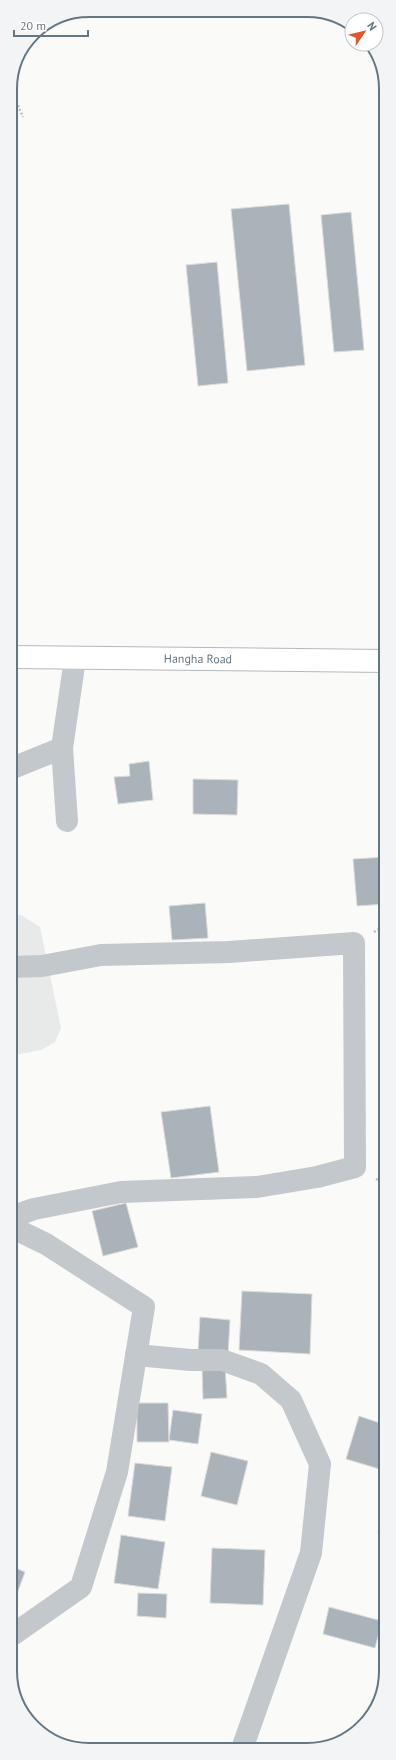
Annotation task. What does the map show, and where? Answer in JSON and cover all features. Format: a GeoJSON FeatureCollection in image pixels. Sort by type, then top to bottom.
{"type":"FeatureCollection","features":[{"type":"Feature","properties":{"kind":"highway","name":"Hangha Road"},"geometry":{"type":"LineString","coordinates":[[17,657],[379,662]]}},
{"type":"Feature","properties":{"kind":"street"},"geometry":{"type":"LineString","coordinates":[[67,821],[62,748],[74,659]]}},
{"type":"Feature","properties":{"kind":"street"},"geometry":{"type":"LineString","coordinates":[[17,766],[62,748]]}},
{"type":"Feature","properties":{"kind":"street"},"geometry":{"type":"LineString","coordinates":[[17,967],[42,966],[101,955],[229,952],[354,943],[355,1167],[317,1177],[257,1187],[121,1192],[34,1209],[17,1215]]}},
{"type":"Feature","properties":{"kind":"street"},"geometry":{"type":"LineString","coordinates":[[17,1230],[46,1244],[144,1307],[117,1472],[81,1587],[17,1632]]}},
{"type":"Feature","properties":{"kind":"street"},"geometry":{"type":"LineString","coordinates":[[136,1355],[191,1360],[222,1360],[261,1374],[291,1400],[320,1464],[311,1553],[244,1743]]}},
{"type":"Feature","properties":{"kind":"path"},"geometry":{"type":"LineString","coordinates":[[17,104],[23,117]]}},
{"type":"Feature","properties":{"kind":"shaded area"},"geometry":{"type":"Polygon","coordinates":[[[17,915],[21,915],[40,927],[61,1028],[55,1042],[41,1050],[17,1055],[17,915]]]}},
{"type":"Feature","properties":{"kind":"building"},"geometry":{"type":"Polygon","coordinates":[[[289,204],[305,365],[247,371],[231,209],[289,204]]]}},
{"type":"Feature","properties":{"kind":"building"},"geometry":{"type":"Polygon","coordinates":[[[351,212],[364,350],[334,352],[321,215],[351,212]]]}},
{"type":"Feature","properties":{"kind":"building"},"geometry":{"type":"Polygon","coordinates":[[[217,262],[228,383],[198,386],[186,265],[217,262]]]}},
{"type":"Feature","properties":{"kind":"building"},"geometry":{"type":"Polygon","coordinates":[[[149,761],[153,800],[118,804],[114,777],[130,776],[129,764],[149,761]]]}},
{"type":"Feature","properties":{"kind":"building"},"geometry":{"type":"Polygon","coordinates":[[[193,779],[238,780],[237,815],[193,814],[193,779]]]}},
{"type":"Feature","properties":{"kind":"building"},"geometry":{"type":"Polygon","coordinates":[[[379,857],[379,904],[357,906],[353,859],[379,857]]]}},
{"type":"Feature","properties":{"kind":"building"},"geometry":{"type":"Polygon","coordinates":[[[205,903],[208,938],[172,940],[169,906],[205,903]]]}},
{"type":"Feature","properties":{"kind":"building"},"geometry":{"type":"Polygon","coordinates":[[[210,1106],[219,1172],[171,1178],[161,1112],[210,1106]]]}},
{"type":"Feature","properties":{"kind":"building"},"geometry":{"type":"Polygon","coordinates":[[[126,1203],[138,1247],[103,1256],[92,1211],[126,1203]]]}},
{"type":"Feature","properties":{"kind":"building"},"geometry":{"type":"Polygon","coordinates":[[[242,1291],[312,1294],[310,1354],[239,1350],[242,1291]]]}},
{"type":"Feature","properties":{"kind":"building"},"geometry":{"type":"Polygon","coordinates":[[[200,1317],[230,1320],[228,1355],[198,1352],[200,1317]]]}},
{"type":"Feature","properties":{"kind":"building"},"geometry":{"type":"Polygon","coordinates":[[[225,1366],[227,1398],[203,1399],[202,1367],[225,1366]]]}},
{"type":"Feature","properties":{"kind":"building"},"geometry":{"type":"Polygon","coordinates":[[[137,1403],[168,1403],[169,1442],[137,1442],[137,1403]]]}},
{"type":"Feature","properties":{"kind":"building"},"geometry":{"type":"Polygon","coordinates":[[[173,1410],[202,1414],[198,1444],[169,1440],[173,1410]]]}},
{"type":"Feature","properties":{"kind":"building"},"geometry":{"type":"Polygon","coordinates":[[[359,1416],[379,1423],[379,1469],[346,1459],[359,1416]]]}},
{"type":"Feature","properties":{"kind":"building"},"geometry":{"type":"Polygon","coordinates":[[[211,1452],[248,1461],[237,1505],[201,1496],[211,1452]]]}},
{"type":"Feature","properties":{"kind":"building"},"geometry":{"type":"Polygon","coordinates":[[[135,1463],[172,1467],[165,1521],[128,1516],[135,1463]]]}},
{"type":"Feature","properties":{"kind":"building"},"geometry":{"type":"Polygon","coordinates":[[[121,1535],[165,1542],[158,1589],[114,1583],[121,1535]]]}},
{"type":"Feature","properties":{"kind":"building"},"geometry":{"type":"Polygon","coordinates":[[[212,1548],[265,1550],[263,1605],[210,1603],[212,1548]]]}},
{"type":"Feature","properties":{"kind":"building"},"geometry":{"type":"Polygon","coordinates":[[[17,1569],[25,1572],[17,1594],[17,1569]]]}},
{"type":"Feature","properties":{"kind":"building"},"geometry":{"type":"Polygon","coordinates":[[[138,1593],[167,1594],[166,1618],[137,1616],[138,1593]]]}},
{"type":"Feature","properties":{"kind":"building"},"geometry":{"type":"Polygon","coordinates":[[[329,1607],[379,1620],[379,1633],[375,1648],[323,1634],[329,1607]]]}}]}
